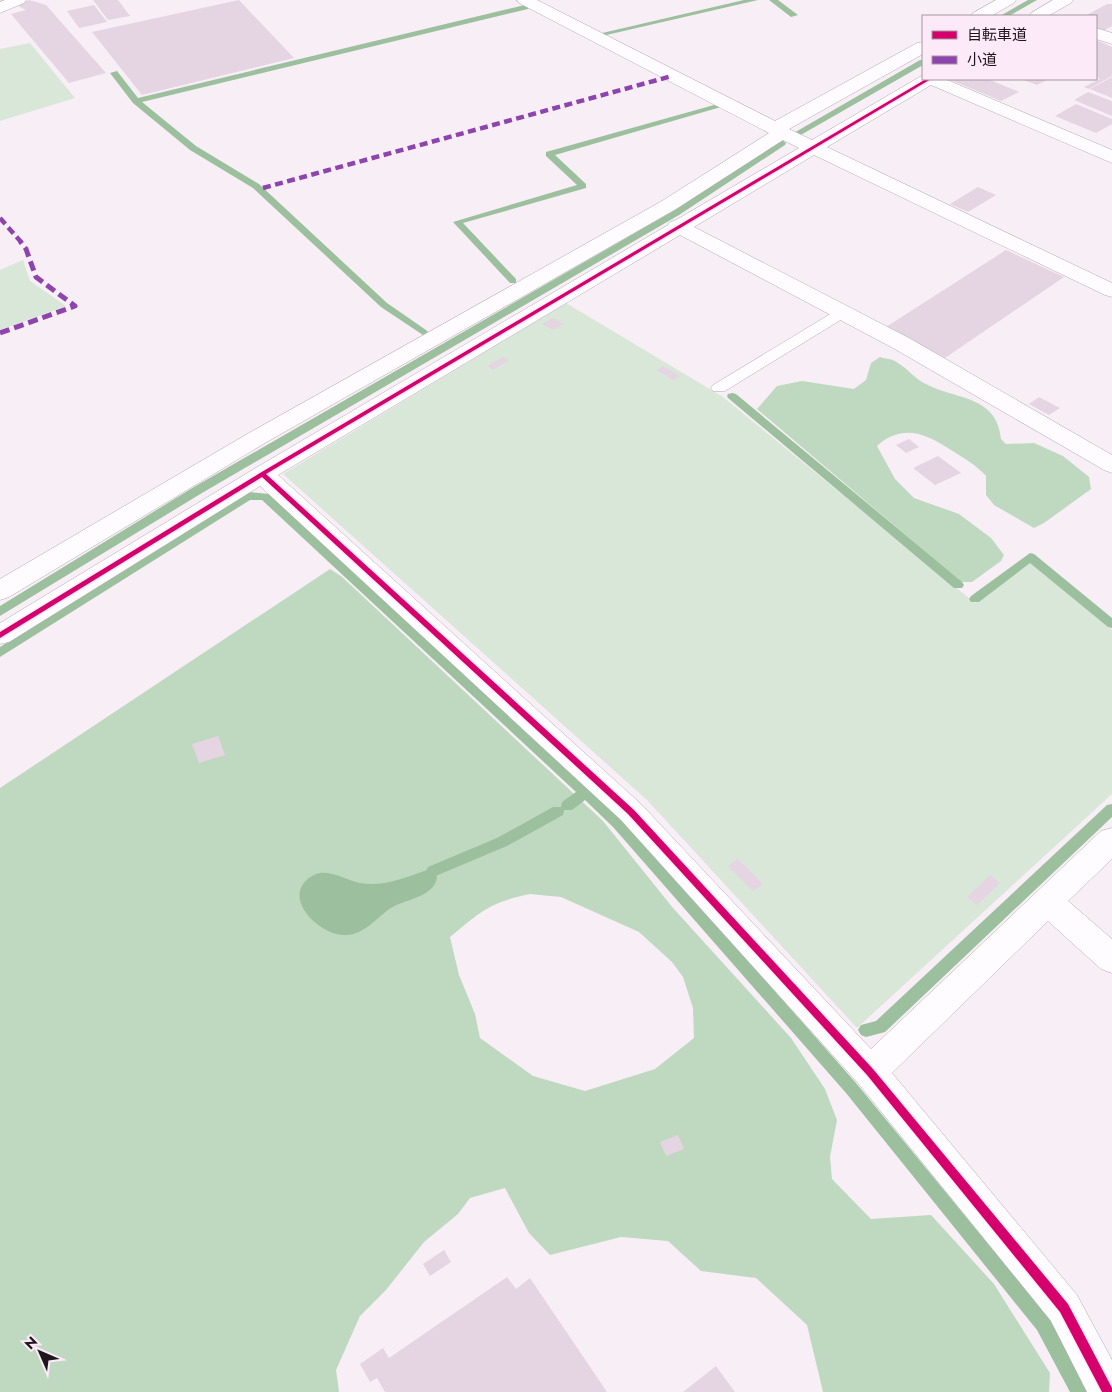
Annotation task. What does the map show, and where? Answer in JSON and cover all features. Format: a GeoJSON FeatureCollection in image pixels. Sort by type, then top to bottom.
{"type":"FeatureCollection","features":[{"type":"Feature","properties":{"kind":"street"},"geometry":{"type":"LineString","coordinates":[[0,8],[18,0]]}},
{"type":"Feature","properties":{"kind":"street"},"geometry":{"type":"LineString","coordinates":[[525,0],[811,147],[1112,291]]}},
{"type":"Feature","properties":{"kind":"street"},"geometry":{"type":"LineString","coordinates":[[980,15],[1008,0]]}},
{"type":"Feature","properties":{"kind":"street"},"geometry":{"type":"LineString","coordinates":[[1044,15],[1065,0]]}},
{"type":"Feature","properties":{"kind":"street"},"geometry":{"type":"LineString","coordinates":[[1097,33],[1112,39]]}},
{"type":"Feature","properties":{"kind":"street"},"geometry":{"type":"LineString","coordinates":[[0,591],[257,438],[669,205],[779,131],[922,48]]}},
{"type":"Feature","properties":{"kind":"street"},"geometry":{"type":"LineString","coordinates":[[0,635],[262,474],[677,226],[928,80]]}},
{"type":"Feature","properties":{"kind":"street"},"geometry":{"type":"LineString","coordinates":[[932,80],[1112,157]]}},
{"type":"Feature","properties":{"kind":"street"},"geometry":{"type":"LineString","coordinates":[[677,226],[901,343],[1112,465]]}},
{"type":"Feature","properties":{"kind":"street"},"geometry":{"type":"LineString","coordinates":[[262,474],[631,812],[870,1072],[1064,1308],[1108,1392]]}},
{"type":"Feature","properties":{"kind":"street"},"geometry":{"type":"LineString","coordinates":[[870,1072],[1112,840]]}},
{"type":"Feature","properties":{"kind":"street"},"geometry":{"type":"LineString","coordinates":[[1048,902],[1112,959]]}},
{"type":"Feature","properties":{"kind":"lane"},"geometry":{"type":"LineString","coordinates":[[718,388],[842,312]]}},
{"type":"Feature","properties":{"kind":"shaded area"},"geometry":{"type":"Polygon","coordinates":[[[30,43],[75,98],[0,121],[0,49],[30,43]]]}},
{"type":"Feature","properties":{"kind":"shaded area"},"geometry":{"type":"Polygon","coordinates":[[[23,260],[30,281],[66,306],[0,330],[0,270],[23,260]]]}},
{"type":"Feature","properties":{"kind":"shaded area"},"geometry":{"type":"Polygon","coordinates":[[[566,303],[723,397],[975,603],[1030,561],[1112,630],[1112,794],[857,1028],[647,800],[283,474],[566,303]]]}},
{"type":"Feature","properties":{"kind":"shaded area"},"geometry":{"type":"Polygon","coordinates":[[[880,357],[896,362],[926,384],[983,406],[992,414],[998,425],[1001,439],[1006,444],[1034,443],[1063,456],[1089,477],[1091,489],[1044,523],[1034,528],[994,505],[986,495],[986,476],[970,462],[933,439],[914,433],[905,433],[887,439],[877,446],[895,479],[914,498],[959,514],[991,538],[1004,555],[1001,561],[972,582],[961,582],[757,409],[777,386],[802,381],[854,389],[866,380],[871,363],[880,357]]]}},
{"type":"Feature","properties":{"kind":"shaded area"},"geometry":{"type":"Polygon","coordinates":[[[330,569],[341,576],[603,821],[673,908],[791,1038],[825,1089],[837,1120],[830,1157],[832,1179],[871,1219],[931,1215],[994,1284],[1050,1373],[1049,1392],[823,1392],[807,1325],[756,1278],[701,1271],[668,1241],[621,1237],[550,1255],[529,1233],[505,1188],[470,1198],[458,1214],[424,1242],[386,1290],[360,1316],[336,1370],[339,1392],[0,1392],[0,788],[330,569]],[[530,894],[516,897],[486,909],[450,937],[459,975],[475,1014],[480,1038],[533,1076],[585,1091],[655,1069],[694,1038],[693,1008],[683,977],[672,962],[639,932],[561,897],[530,894]]]}},
{"type":"Feature","properties":{"kind":"shaded area"},"geometry":{"type":"Polygon","coordinates":[[[427,870],[433,871],[437,877],[432,888],[417,897],[392,907],[369,926],[355,933],[347,935],[336,934],[324,929],[306,912],[301,902],[300,891],[305,882],[316,874],[326,873],[360,883],[377,884],[394,881],[427,870]]]}},
{"type":"Feature","properties":{"kind":"building"},"geometry":{"type":"Polygon","coordinates":[[[29,0],[46,5],[106,73],[69,83],[11,14],[26,10],[16,5],[29,0]]]}},
{"type":"Feature","properties":{"kind":"building"},"geometry":{"type":"Polygon","coordinates":[[[93,0],[118,0],[130,16],[108,20],[93,0]]]}},
{"type":"Feature","properties":{"kind":"building"},"geometry":{"type":"Polygon","coordinates":[[[239,0],[294,58],[142,95],[92,32],[239,0]]]}},
{"type":"Feature","properties":{"kind":"building"},"geometry":{"type":"Polygon","coordinates":[[[1107,4],[1112,4],[1112,26],[1103,31],[1097,28],[1097,15],[1087,15],[1107,4]]]}},
{"type":"Feature","properties":{"kind":"building"},"geometry":{"type":"Polygon","coordinates":[[[94,5],[107,22],[79,28],[67,11],[94,5]]]}},
{"type":"Feature","properties":{"kind":"building"},"geometry":{"type":"Polygon","coordinates":[[[1097,40],[1112,47],[1112,76],[1089,89],[1084,87],[1100,79],[1097,78],[1097,40]]]}},
{"type":"Feature","properties":{"kind":"building"},"geometry":{"type":"Polygon","coordinates":[[[1112,77],[1112,98],[1090,89],[1112,77]]]}},
{"type":"Feature","properties":{"kind":"building"},"geometry":{"type":"Polygon","coordinates":[[[950,80],[990,80],[1019,92],[1001,101],[950,80]]]}},
{"type":"Feature","properties":{"kind":"building"},"geometry":{"type":"Polygon","coordinates":[[[1024,80],[1047,80],[1037,85],[1024,80]]]}},
{"type":"Feature","properties":{"kind":"building"},"geometry":{"type":"Polygon","coordinates":[[[1088,92],[1112,101],[1112,116],[1074,100],[1088,92]]]}},
{"type":"Feature","properties":{"kind":"building"},"geometry":{"type":"Polygon","coordinates":[[[1076,104],[1112,119],[1112,124],[1096,133],[1055,116],[1076,104]]]}},
{"type":"Feature","properties":{"kind":"building"},"geometry":{"type":"Polygon","coordinates":[[[978,187],[996,195],[968,212],[950,204],[978,187]]]}},
{"type":"Feature","properties":{"kind":"building"},"geometry":{"type":"Polygon","coordinates":[[[1006,250],[1064,277],[945,358],[886,327],[1006,250]]]}},
{"type":"Feature","properties":{"kind":"building"},"geometry":{"type":"Polygon","coordinates":[[[553,318],[564,324],[553,330],[542,324],[553,318]]]}},
{"type":"Feature","properties":{"kind":"building"},"geometry":{"type":"Polygon","coordinates":[[[503,357],[509,360],[493,370],[487,366],[503,357]]]}},
{"type":"Feature","properties":{"kind":"building"},"geometry":{"type":"Polygon","coordinates":[[[663,366],[680,376],[673,380],[657,370],[663,366]]]}},
{"type":"Feature","properties":{"kind":"building"},"geometry":{"type":"Polygon","coordinates":[[[1039,397],[1060,408],[1049,415],[1029,404],[1039,397]]]}},
{"type":"Feature","properties":{"kind":"building"},"geometry":{"type":"Polygon","coordinates":[[[909,439],[919,447],[906,453],[896,445],[909,439]]]}},
{"type":"Feature","properties":{"kind":"building"},"geometry":{"type":"Polygon","coordinates":[[[938,456],[961,473],[935,485],[913,468],[938,456]]]}},
{"type":"Feature","properties":{"kind":"building"},"geometry":{"type":"Polygon","coordinates":[[[218,736],[225,755],[199,763],[192,744],[218,736]]]}},
{"type":"Feature","properties":{"kind":"building"},"geometry":{"type":"Polygon","coordinates":[[[738,859],[763,884],[753,891],[728,866],[738,859]]]}},
{"type":"Feature","properties":{"kind":"building"},"geometry":{"type":"Polygon","coordinates":[[[990,875],[1000,883],[977,905],[967,897],[990,875]]]}},
{"type":"Feature","properties":{"kind":"building"},"geometry":{"type":"Polygon","coordinates":[[[678,1135],[684,1149],[666,1156],[660,1142],[678,1135]]]}},
{"type":"Feature","properties":{"kind":"building"},"geometry":{"type":"Polygon","coordinates":[[[444,1250],[451,1262],[430,1276],[423,1264],[444,1250]]]}},
{"type":"Feature","properties":{"kind":"building"},"geometry":{"type":"Polygon","coordinates":[[[507,1277],[516,1289],[530,1278],[607,1392],[385,1392],[377,1378],[370,1382],[360,1364],[383,1348],[389,1358],[507,1277]]]}},
{"type":"Feature","properties":{"kind":"building"},"geometry":{"type":"Polygon","coordinates":[[[716,1366],[735,1392],[683,1392],[716,1366]]]}},
{"type":"Feature","properties":{"kind":"waterway"},"geometry":{"type":"LineString","coordinates":[[602,34],[754,0]]}},
{"type":"Feature","properties":{"kind":"waterway"},"geometry":{"type":"LineString","coordinates":[[773,0],[794,15]]}},
{"type":"Feature","properties":{"kind":"waterway"},"geometry":{"type":"LineString","coordinates":[[1006,15],[1033,0]]}},
{"type":"Feature","properties":{"kind":"waterway"},"geometry":{"type":"LineString","coordinates":[[136,101],[525,7]]}},
{"type":"Feature","properties":{"kind":"waterway"},"geometry":{"type":"LineString","coordinates":[[796,134],[922,63]]}},
{"type":"Feature","properties":{"kind":"waterway"},"geometry":{"type":"LineString","coordinates":[[114,73],[136,101]]}},
{"type":"Feature","properties":{"kind":"waterway"},"geometry":{"type":"LineString","coordinates":[[136,101],[193,148],[256,186],[384,305],[423,332]]}},
{"type":"Feature","properties":{"kind":"waterway"},"geometry":{"type":"LineString","coordinates":[[513,281],[457,222],[583,186],[549,154],[717,107]]}},
{"type":"Feature","properties":{"kind":"waterway"},"geometry":{"type":"LineString","coordinates":[[0,612],[198,490],[676,213],[782,143]]}},
{"type":"Feature","properties":{"kind":"waterway"},"geometry":{"type":"LineString","coordinates":[[732,396],[958,585]]}},
{"type":"Feature","properties":{"kind":"waterway"},"geometry":{"type":"LineString","coordinates":[[0,653],[248,496],[265,497],[618,823],[851,1088],[1043,1324],[1080,1392]]}},
{"type":"Feature","properties":{"kind":"waterway"},"geometry":{"type":"LineString","coordinates":[[975,599],[1030,557],[1112,624]]}},
{"type":"Feature","properties":{"kind":"waterway"},"geometry":{"type":"LineString","coordinates":[[567,806],[585,793]]}},
{"type":"Feature","properties":{"kind":"waterway"},"geometry":{"type":"LineString","coordinates":[[866,1030],[880,1027],[1112,809]]}},
{"type":"Feature","properties":{"kind":"waterway"},"geometry":{"type":"LineString","coordinates":[[433,871],[502,842],[558,811]]}},
{"type":"Feature","properties":{"kind":"marked path"},"geometry":{"type":"LineString","coordinates":[[263,188],[672,76]]}},
{"type":"Feature","properties":{"kind":"marked path"},"geometry":{"type":"LineString","coordinates":[[0,218],[26,249],[36,277],[75,306],[0,333]]}},
{"type":"Feature","properties":{"kind":"cycle path"},"geometry":{"type":"LineString","coordinates":[[0,635],[262,474],[927,80]]}},
{"type":"Feature","properties":{"kind":"cycle path"},"geometry":{"type":"LineString","coordinates":[[262,474],[631,812],[870,1072],[1064,1308],[1108,1392]]}}]}
